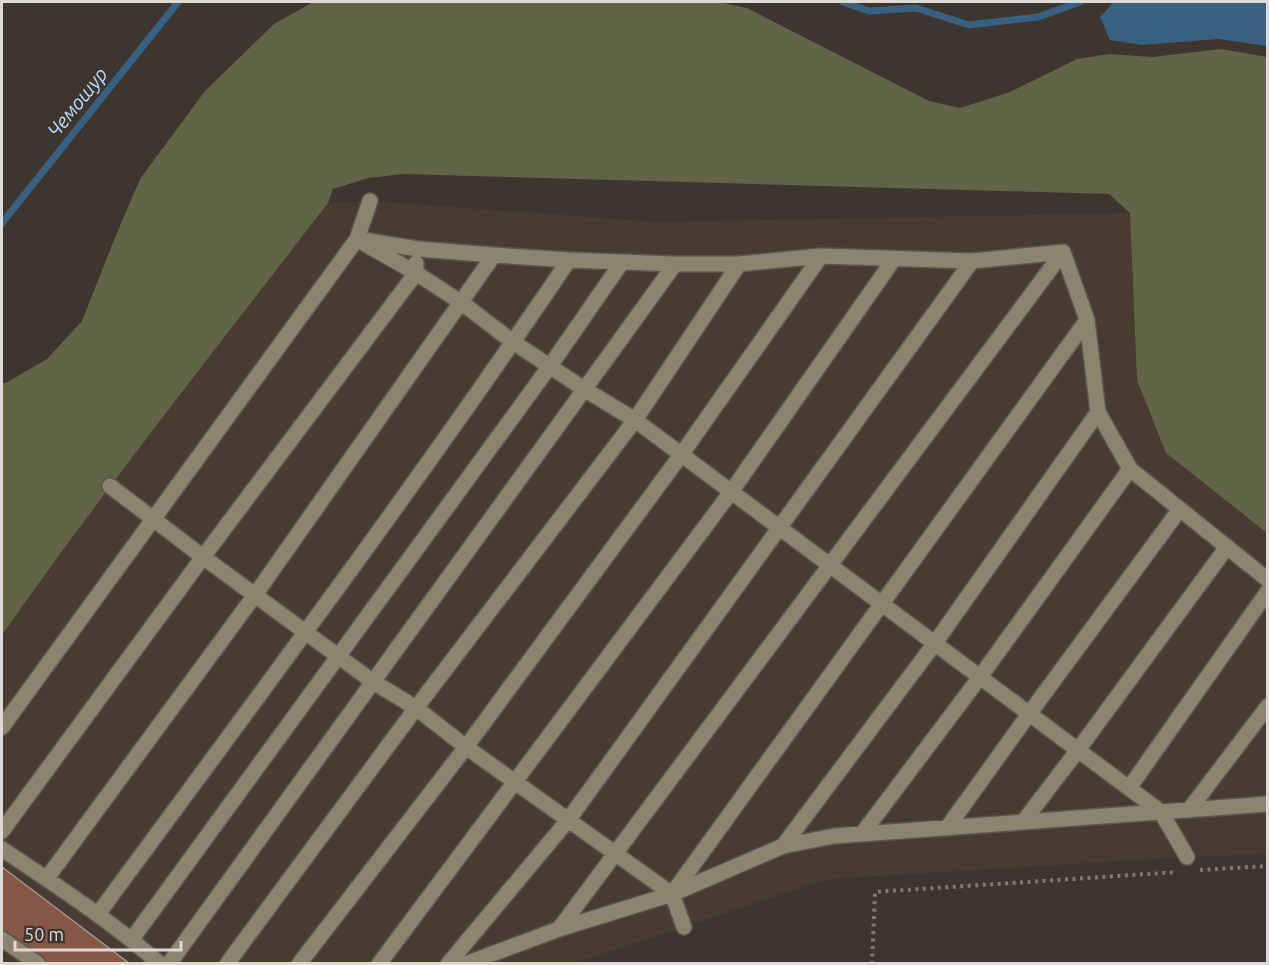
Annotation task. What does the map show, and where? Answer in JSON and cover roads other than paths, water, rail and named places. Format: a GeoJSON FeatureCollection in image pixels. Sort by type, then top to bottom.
{"type":"FeatureCollection","features":[{"type":"Feature","properties":{"kind":"lane"},"geometry":{"type":"LineString","coordinates":[[2,727],[357,239],[370,201]]}},
{"type":"Feature","properties":{"kind":"lane"},"geometry":{"type":"LineString","coordinates":[[357,239],[418,249],[494,255],[675,264],[739,264],[821,256],[972,261],[1063,252]]}},
{"type":"Feature","properties":{"kind":"lane"},"geometry":{"type":"LineString","coordinates":[[357,239],[462,303],[513,342],[634,420],[1161,812],[1186,864]]}},
{"type":"Feature","properties":{"kind":"lane"},"geometry":{"type":"LineString","coordinates":[[2,831],[203,557],[416,273],[418,249]]}},
{"type":"Feature","properties":{"kind":"lane"},"geometry":{"type":"LineString","coordinates":[[1063,252],[1087,320],[1098,412],[1130,470],[1268,580]]}},
{"type":"Feature","properties":{"kind":"lane"},"geometry":{"type":"LineString","coordinates":[[559,929],[1063,252]]}},
{"type":"Feature","properties":{"kind":"lane"},"geometry":{"type":"LineString","coordinates":[[47,878],[255,596],[494,255]]}},
{"type":"Feature","properties":{"kind":"lane"},"geometry":{"type":"LineString","coordinates":[[299,963],[466,747],[681,455],[821,256]]}},
{"type":"Feature","properties":{"kind":"lane"},"geometry":{"type":"LineString","coordinates":[[379,963],[731,492],[894,259]]}},
{"type":"Feature","properties":{"kind":"lane"},"geometry":{"type":"LineString","coordinates":[[98,914],[306,632],[569,260]]}},
{"type":"Feature","properties":{"kind":"lane"},"geometry":{"type":"LineString","coordinates":[[448,963],[569,819],[972,261]]}},
{"type":"Feature","properties":{"kind":"lane"},"geometry":{"type":"LineString","coordinates":[[132,939],[550,366],[622,262]]}},
{"type":"Feature","properties":{"kind":"lane"},"geometry":{"type":"LineString","coordinates":[[169,963],[675,264]]}},
{"type":"Feature","properties":{"kind":"lane"},"geometry":{"type":"LineString","coordinates":[[227,963],[634,420],[739,264]]}},
{"type":"Feature","properties":{"kind":"lane"},"geometry":{"type":"LineString","coordinates":[[672,894],[1087,320]]}},
{"type":"Feature","properties":{"kind":"lane"},"geometry":{"type":"LineString","coordinates":[[783,846],[934,643],[1098,412]]}},
{"type":"Feature","properties":{"kind":"lane"},"geometry":{"type":"LineString","coordinates":[[862,834],[980,677],[1130,470]]}},
{"type":"Feature","properties":{"kind":"lane"},"geometry":{"type":"LineString","coordinates":[[110,486],[372,681],[416,708],[514,782],[672,894],[684,927]]}},
{"type":"Feature","properties":{"kind":"lane"},"geometry":{"type":"LineString","coordinates":[[947,828],[1179,509]]}},
{"type":"Feature","properties":{"kind":"lane"},"geometry":{"type":"LineString","coordinates":[[1023,822],[1227,547]]}},
{"type":"Feature","properties":{"kind":"lane"},"geometry":{"type":"LineString","coordinates":[[1129,788],[1268,591]]}},
{"type":"Feature","properties":{"kind":"lane"},"geometry":{"type":"LineString","coordinates":[[1189,810],[1268,706]]}},
{"type":"Feature","properties":{"kind":"lane"},"geometry":{"type":"LineString","coordinates":[[465,963],[559,929],[672,894],[783,846],[834,836],[1267,804]]}},
{"type":"Feature","properties":{"kind":"lane"},"geometry":{"type":"LineString","coordinates":[[2,849],[98,914],[160,963]]}},
{"type":"Feature","properties":{"kind":"lane"},"geometry":{"type":"LineString","coordinates":[[2,939],[38,963]]}},
{"type":"Feature","properties":{"kind":"lane"},"geometry":{"type":"LineString","coordinates":[[9,963],[19,951]]}},
{"type":"Feature","properties":{"kind":"water"},"geometry":{"type":"Polygon","coordinates":[[[1114,2],[1267,2],[1267,46],[1218,39],[1142,45],[1110,40],[1100,17],[1114,2]]]}},
{"type":"Feature","properties":{"kind":"waterway","name":"Чемошур"},"geometry":{"type":"LineString","coordinates":[[2,223],[178,2]]}},
{"type":"Feature","properties":{"kind":"waterway"},"geometry":{"type":"LineString","coordinates":[[843,2],[869,11],[916,8],[969,25],[1038,17],[1080,2]]}}]}
